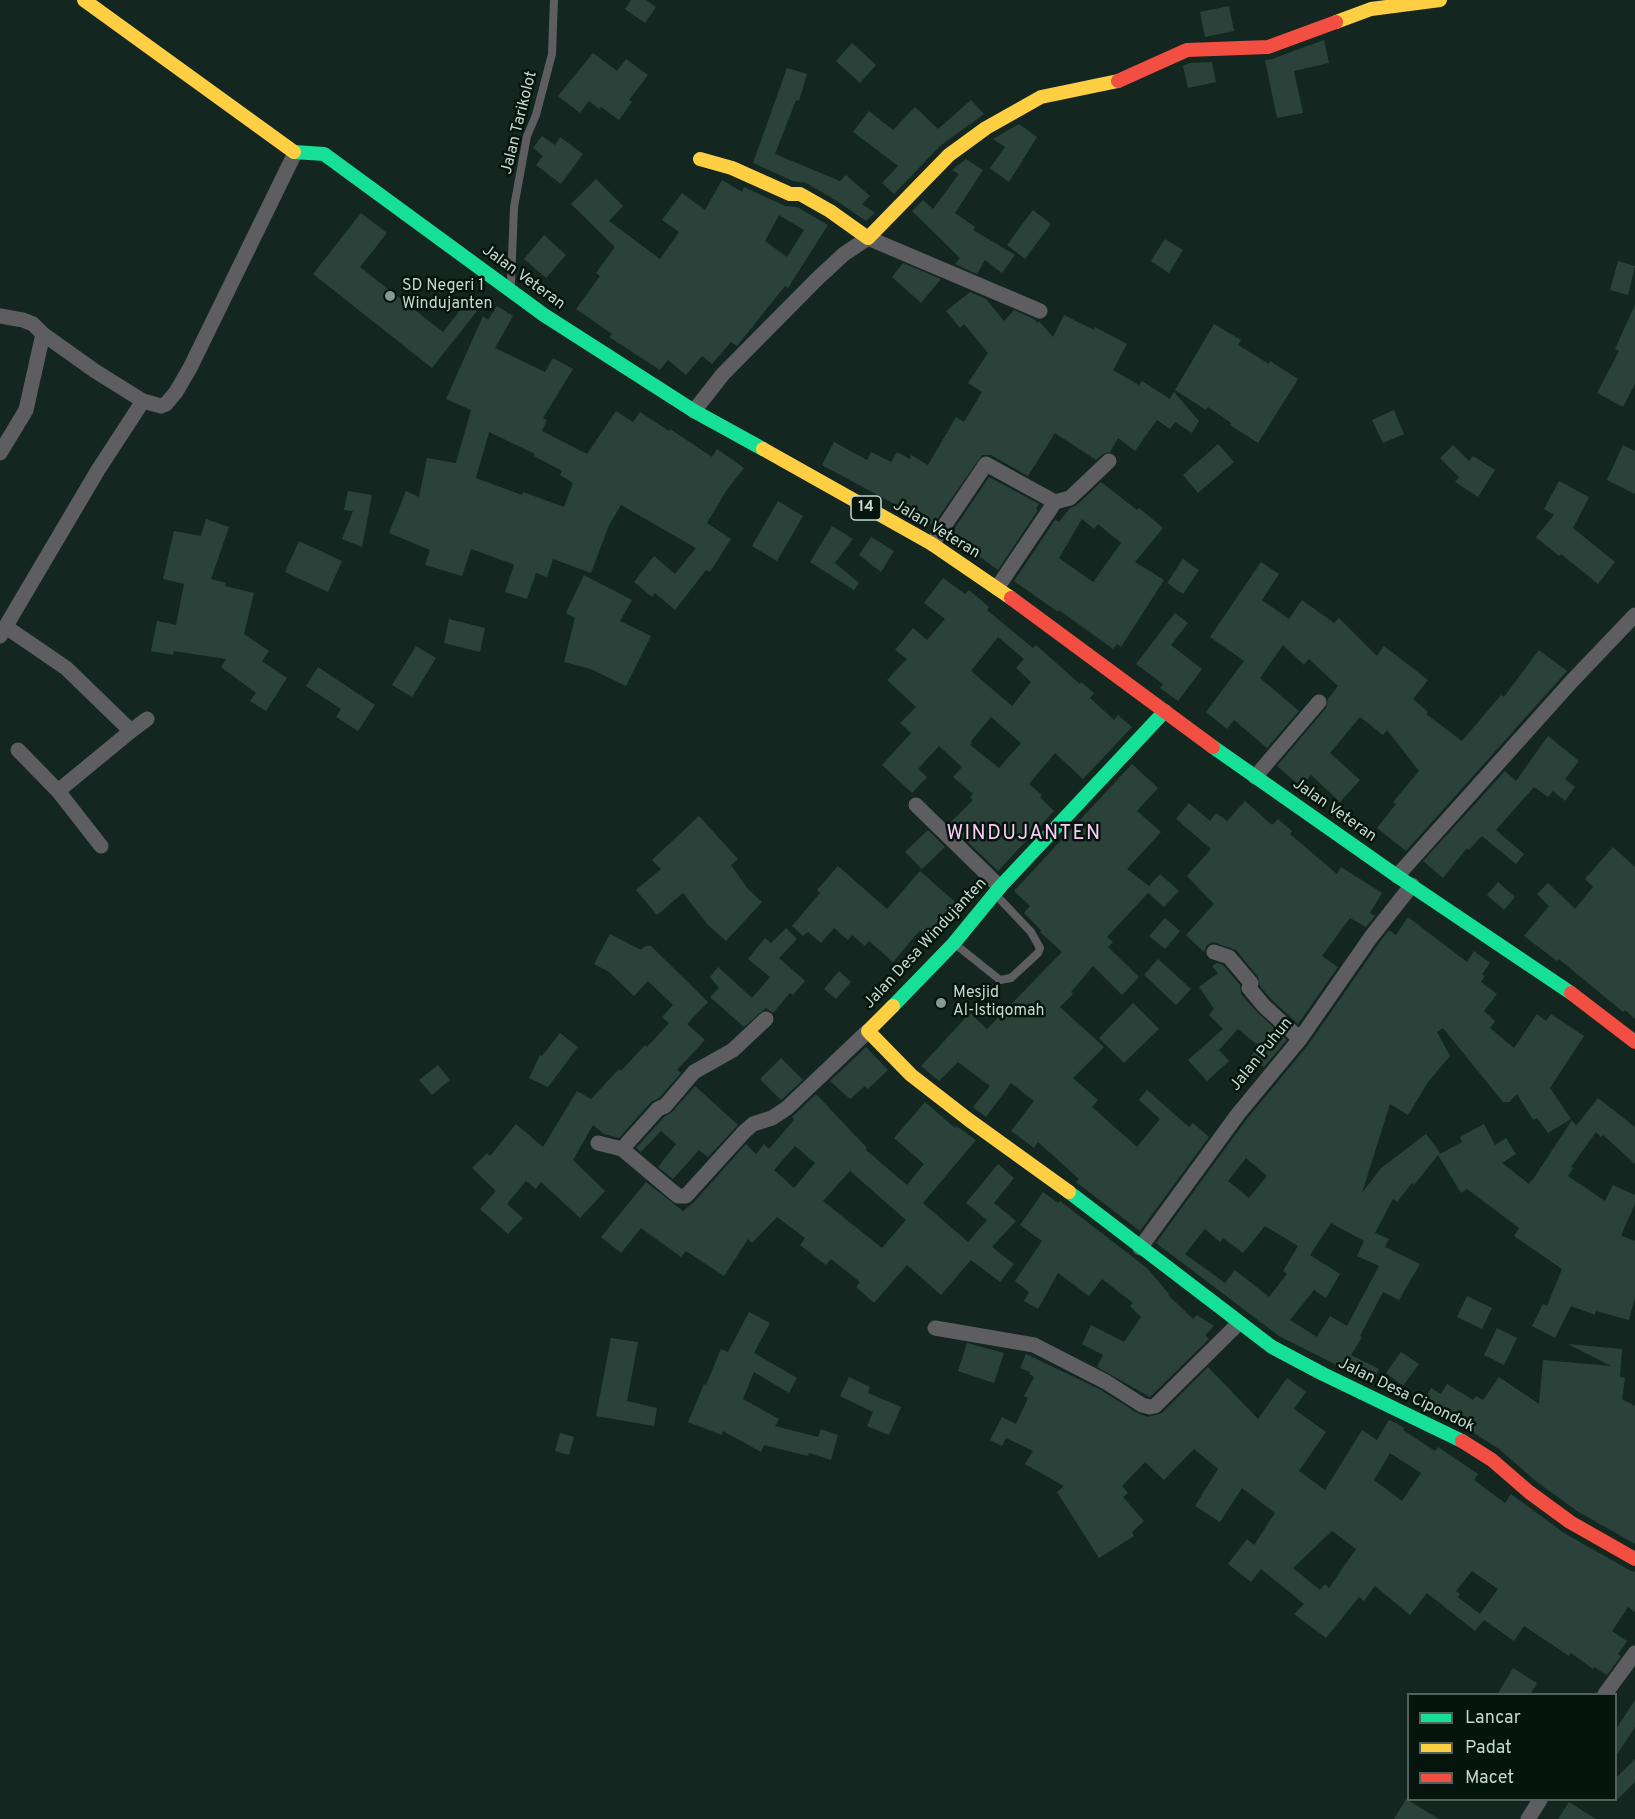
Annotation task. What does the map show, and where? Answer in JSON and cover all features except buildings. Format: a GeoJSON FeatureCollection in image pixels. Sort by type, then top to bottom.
{"type":"FeatureCollection","features":[{"type":"Feature","properties":{"kind":"main road"},"geometry":{"type":"LineString","coordinates":[[84,0],[295,153]]}},
{"type":"Feature","properties":{"kind":"main road"},"geometry":{"type":"LineString","coordinates":[[700,159],[732,168],[790,194],[800,194],[830,211],[868,238],[949,155],[986,128],[1041,97],[1122,80],[1187,50],[1268,47],[1371,9],[1440,0]]}},
{"type":"Feature","properties":{"kind":"main road","name":"Jalan Veteran"},"geometry":{"type":"LineString","coordinates":[[295,153],[324,154],[544,315],[694,411],[932,544],[997,588],[1255,777],[1557,983],[1635,1042]]}},
{"type":"Feature","properties":{"kind":"main road","name":"Jalan Desa Windujanten"},"geometry":{"type":"LineString","coordinates":[[1165,711],[998,891],[954,943],[868,1031],[911,1076],[1042,1171],[1190,1286]]}},
{"type":"Feature","properties":{"kind":"main road","name":"Jalan Desa Cipondok"},"geometry":{"type":"LineString","coordinates":[[1190,1286],[1272,1347],[1459,1439],[1492,1460],[1529,1492],[1570,1522],[1635,1559]]}},
{"type":"Feature","properties":{"kind":"street"},"geometry":{"type":"LineString","coordinates":[[0,316],[33,324],[43,334],[95,371],[143,401],[161,406],[165,404],[176,392],[190,368],[295,153]]}},
{"type":"Feature","properties":{"kind":"street"},"geometry":{"type":"LineString","coordinates":[[694,411],[723,374],[817,279],[844,254],[868,238],[1040,311]]}},
{"type":"Feature","properties":{"kind":"street"},"geometry":{"type":"LineString","coordinates":[[0,453],[26,410],[43,334]]}},
{"type":"Feature","properties":{"kind":"street"},"geometry":{"type":"LineString","coordinates":[[131,731],[66,668],[3,632],[98,470],[143,401]]}},
{"type":"Feature","properties":{"kind":"street"},"geometry":{"type":"LineString","coordinates":[[997,588],[1055,502],[1070,498],[1109,461]]}},
{"type":"Feature","properties":{"kind":"street"},"geometry":{"type":"LineString","coordinates":[[932,544],[986,464],[1055,502]]}},
{"type":"Feature","properties":{"kind":"street"},"geometry":{"type":"LineString","coordinates":[[1397,876],[1572,681],[1635,615]]}},
{"type":"Feature","properties":{"kind":"street"},"geometry":{"type":"LineString","coordinates":[[1255,777],[1319,702]]}},
{"type":"Feature","properties":{"kind":"street"},"geometry":{"type":"LineString","coordinates":[[58,791],[147,719]]}},
{"type":"Feature","properties":{"kind":"street"},"geometry":{"type":"LineString","coordinates":[[18,750],[58,791],[101,846]]}},
{"type":"Feature","properties":{"kind":"street"},"geometry":{"type":"LineString","coordinates":[[916,805],[998,891]]}},
{"type":"Feature","properties":{"kind":"street","name":"Jalan Puhun"},"geometry":{"type":"LineString","coordinates":[[1140,1248],[1238,1114],[1300,1039],[1371,938],[1412,885]]}},
{"type":"Feature","properties":{"kind":"street"},"geometry":{"type":"LineString","coordinates":[[1214,952],[1229,957],[1251,983],[1249,988],[1264,1006],[1300,1039]]}},
{"type":"Feature","properties":{"kind":"street"},"geometry":{"type":"LineString","coordinates":[[622,1149],[658,1109],[665,1106],[694,1072],[733,1050],[766,1019]]}},
{"type":"Feature","properties":{"kind":"street"},"geometry":{"type":"LineString","coordinates":[[598,1143],[622,1149],[678,1196],[686,1196],[744,1132],[753,1124],[772,1118],[787,1108],[868,1031]]}},
{"type":"Feature","properties":{"kind":"street"},"geometry":{"type":"LineString","coordinates":[[935,1328],[1034,1345],[1107,1382],[1142,1406],[1150,1407],[1155,1406],[1239,1323]]}},
{"type":"Feature","properties":{"kind":"street"},"geometry":{"type":"LineString","coordinates":[[1606,1693],[1634,1655]]}},
{"type":"Feature","properties":{"kind":"street"},"geometry":{"type":"LineString","coordinates":[[1528,1819],[1539,1801]]}},
{"type":"Feature","properties":{"kind":"lane","name":"Jalan Tarikolot"},"geometry":{"type":"LineString","coordinates":[[510,289],[514,207],[527,135],[536,115],[552,54],[554,0]]}},
{"type":"Feature","properties":{"kind":"lane"},"geometry":{"type":"LineString","coordinates":[[954,943],[1000,981],[1011,978],[1038,953],[1040,948],[1031,932],[998,891]]}},
{"type":"Feature","properties":{"kind":"traffic: fast"},"geometry":{"type":"LineString","coordinates":[[294,152],[324,154],[544,315],[694,411],[763,449]]}},
{"type":"Feature","properties":{"kind":"traffic: fast"},"geometry":{"type":"LineString","coordinates":[[893,1006],[954,943],[1000,887],[1165,711]]}},
{"type":"Feature","properties":{"kind":"traffic: fast"},"geometry":{"type":"LineString","coordinates":[[1213,747],[1397,876],[1571,993]]}},
{"type":"Feature","properties":{"kind":"traffic: fast"},"geometry":{"type":"LineString","coordinates":[[1069,1192],[1272,1347],[1462,1441]]}},
{"type":"Feature","properties":{"kind":"traffic: slow"},"geometry":{"type":"LineString","coordinates":[[84,0],[294,152]]}},
{"type":"Feature","properties":{"kind":"traffic: slow"},"geometry":{"type":"LineString","coordinates":[[1336,22],[1371,9],[1440,0]]}},
{"type":"Feature","properties":{"kind":"traffic: slow"},"geometry":{"type":"LineString","coordinates":[[700,159],[732,168],[790,194],[800,194],[830,211],[868,238],[949,155],[986,128],[1041,97],[1118,81]]}},
{"type":"Feature","properties":{"kind":"traffic: slow"},"geometry":{"type":"LineString","coordinates":[[763,449],[932,544],[1011,598]]}},
{"type":"Feature","properties":{"kind":"traffic: slow"},"geometry":{"type":"LineString","coordinates":[[893,1006],[868,1031],[911,1075],[1069,1192]]}},
{"type":"Feature","properties":{"kind":"traffic: jam"},"geometry":{"type":"LineString","coordinates":[[1118,81],[1187,50],[1268,47],[1336,22]]}},
{"type":"Feature","properties":{"kind":"traffic: jam"},"geometry":{"type":"LineString","coordinates":[[1011,598],[1213,747]]}},
{"type":"Feature","properties":{"kind":"traffic: jam"},"geometry":{"type":"LineString","coordinates":[[1571,993],[1635,1042]]}},
{"type":"Feature","properties":{"kind":"traffic: jam"},"geometry":{"type":"LineString","coordinates":[[1462,1441],[1492,1460],[1529,1492],[1570,1522],[1635,1559]]}},
{"type":"Feature","properties":{"kind":"place","name":"SD Negeri 1 Windujanten"},"geometry":{"type":"Point","coordinates":[390,296]}},
{"type":"Feature","properties":{"kind":"place","name":"Mesjid Al-Istiqomah"},"geometry":{"type":"Point","coordinates":[941,1003]}},
{"type":"Feature","properties":{"kind":"district","name":"WINDUJANTEN"},"geometry":{"type":"Point","coordinates":[1024,835]}}]}
